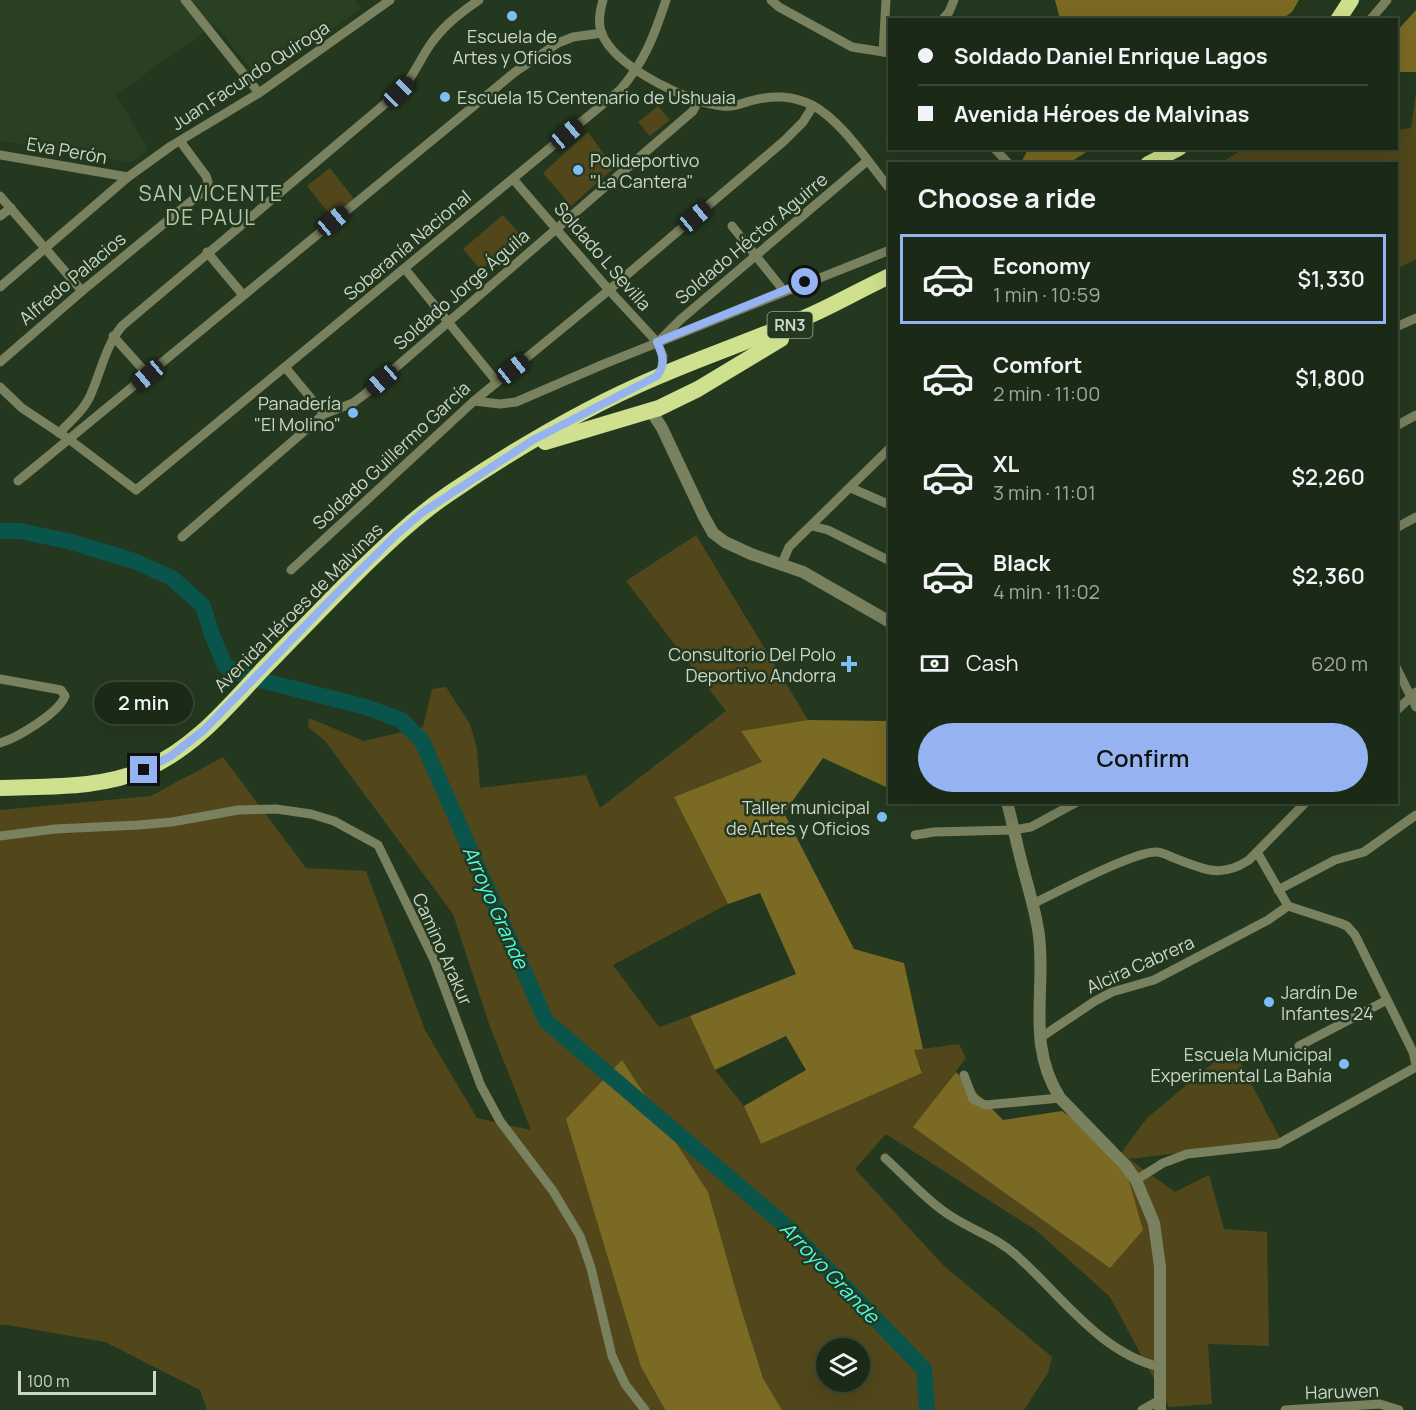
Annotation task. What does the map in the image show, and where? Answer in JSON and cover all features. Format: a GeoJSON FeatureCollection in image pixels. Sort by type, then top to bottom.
{"type":"FeatureCollection","features":[{"type":"Feature","properties":{"kind":"highway"},"geometry":{"type":"LineString","coordinates":[[1339,18],[1351,0]]}},
{"type":"Feature","properties":{"kind":"highway"},"geometry":{"type":"LineString","coordinates":[[1153,162],[1175,150]]}},
{"type":"Feature","properties":{"kind":"highway"},"geometry":{"type":"LineString","coordinates":[[1167,162],[1184,150]]}},
{"type":"Feature","properties":{"kind":"highway","name":"Avenida Héroes de Malvinas"},"geometry":{"type":"LineString","coordinates":[[0,788],[86,784],[130,775],[171,756],[222,712],[389,542],[423,512],[533,440],[637,386],[808,317],[888,277]]}},
{"type":"Feature","properties":{"kind":"highway","name":"Avenida Héroes de Malvinas"},"geometry":{"type":"LineString","coordinates":[[513,453],[649,411],[698,389],[765,347],[888,289]]}},
{"type":"Feature","properties":{"kind":"highway"},"geometry":{"type":"LineString","coordinates":[[685,365],[698,375],[698,389]]}},
{"type":"Feature","properties":{"kind":"highway"},"geometry":{"type":"LineString","coordinates":[[637,386],[637,403],[649,411]]}},
{"type":"Feature","properties":{"kind":"street"},"geometry":{"type":"LineString","coordinates":[[185,0],[258,93]]}},
{"type":"Feature","properties":{"kind":"street","name":"Juan Facundo Quiroga"},"geometry":{"type":"LineString","coordinates":[[0,287],[128,177],[180,141],[258,93],[390,0]]}},
{"type":"Feature","properties":{"kind":"street"},"geometry":{"type":"LineString","coordinates":[[59,433],[78,415],[91,396],[113,336],[122,326],[399,92],[409,82],[428,47],[438,34],[452,20],[479,0]]}},
{"type":"Feature","properties":{"kind":"street"},"geometry":{"type":"LineString","coordinates":[[603,0],[599,14],[602,33],[620,57],[637,69],[698,102],[725,106],[776,96],[794,98],[813,106],[830,118],[888,187]]}},
{"type":"Feature","properties":{"kind":"street","name":"Soberanía Nacional"},"geometry":{"type":"LineString","coordinates":[[70,440],[136,490],[620,90],[637,69],[654,36],[666,0]]}},
{"type":"Feature","properties":{"kind":"street"},"geometry":{"type":"LineString","coordinates":[[772,1],[852,47],[886,52],[886,0]]}},
{"type":"Feature","properties":{"kind":"street"},"geometry":{"type":"LineString","coordinates":[[944,18],[954,0]]}},
{"type":"Feature","properties":{"kind":"street"},"geometry":{"type":"LineString","coordinates":[[1372,18],[1387,0]]}},
{"type":"Feature","properties":{"kind":"street"},"geometry":{"type":"LineString","coordinates":[[18,481],[515,72],[558,43],[602,33]]}},
{"type":"Feature","properties":{"kind":"street","name":"Soldado Jorge Águila"},"geometry":{"type":"LineString","coordinates":[[182,537],[324,414],[353,403],[365,394],[693,111],[698,102]]}},
{"type":"Feature","properties":{"kind":"street","name":"Soldado Guillermo García"},"geometry":{"type":"LineString","coordinates":[[291,570],[474,401],[784,141],[803,122],[813,106]]}},
{"type":"Feature","properties":{"kind":"street","name":"Alfredo Palacios"},"geometry":{"type":"LineString","coordinates":[[0,362],[206,189],[208,182],[206,176],[180,141]]}},
{"type":"Feature","properties":{"kind":"street"},"geometry":{"type":"LineString","coordinates":[[996,150],[1007,162]]}},
{"type":"Feature","properties":{"kind":"street","name":"Eva Perón"},"geometry":{"type":"LineString","coordinates":[[0,155],[128,177]]}},
{"type":"Feature","properties":{"kind":"street","name":"Soldado Héctor Aguirre"},"geometry":{"type":"LineString","coordinates":[[657,342],[867,161]]}},
{"type":"Feature","properties":{"kind":"street","name":"Soldado L Sevilla"},"geometry":{"type":"LineString","coordinates":[[513,178],[657,342],[663,356]]}},
{"type":"Feature","properties":{"kind":"street"},"geometry":{"type":"LineString","coordinates":[[0,196],[82,291]]}},
{"type":"Feature","properties":{"kind":"street"},"geometry":{"type":"LineString","coordinates":[[0,216],[11,208]]}},
{"type":"Feature","properties":{"kind":"street"},"geometry":{"type":"LineString","coordinates":[[732,226],[784,291]]}},
{"type":"Feature","properties":{"kind":"street"},"geometry":{"type":"LineString","coordinates":[[474,401],[500,404],[516,402],[657,342],[888,251]]}},
{"type":"Feature","properties":{"kind":"street"},"geometry":{"type":"LineString","coordinates":[[207,252],[243,295]]}},
{"type":"Feature","properties":{"kind":"street"},"geometry":{"type":"LineString","coordinates":[[405,269],[497,382]]}},
{"type":"Feature","properties":{"kind":"street"},"geometry":{"type":"LineString","coordinates":[[1398,326],[1416,318]]}},
{"type":"Feature","properties":{"kind":"street"},"geometry":{"type":"LineString","coordinates":[[113,336],[148,375]]}},
{"type":"Feature","properties":{"kind":"street"},"geometry":{"type":"LineString","coordinates":[[657,376],[662,367],[663,356],[685,365]]}},
{"type":"Feature","properties":{"kind":"street"},"geometry":{"type":"LineString","coordinates":[[285,367],[324,414]]}},
{"type":"Feature","properties":{"kind":"street"},"geometry":{"type":"LineString","coordinates":[[0,387],[22,408],[70,440]]}},
{"type":"Feature","properties":{"kind":"street"},"geometry":{"type":"LineString","coordinates":[[662,428],[667,413],[676,399]]}},
{"type":"Feature","properties":{"kind":"street"},"geometry":{"type":"LineString","coordinates":[[649,411],[662,428],[713,533],[725,542],[751,554],[782,563],[831,587],[888,621]]}},
{"type":"Feature","properties":{"kind":"street"},"geometry":{"type":"LineString","coordinates":[[1398,425],[1416,415]]}},
{"type":"Feature","properties":{"kind":"street"},"geometry":{"type":"LineString","coordinates":[[782,563],[789,548],[888,450]]}},
{"type":"Feature","properties":{"kind":"street"},"geometry":{"type":"LineString","coordinates":[[851,488],[888,504]]}},
{"type":"Feature","properties":{"kind":"street"},"geometry":{"type":"LineString","coordinates":[[1398,527],[1416,517]]}},
{"type":"Feature","properties":{"kind":"street"},"geometry":{"type":"LineString","coordinates":[[812,526],[828,530],[888,560]]}},
{"type":"Feature","properties":{"kind":"street"},"geometry":{"type":"LineString","coordinates":[[1398,670],[1413,694],[1416,707]]}},
{"type":"Feature","properties":{"kind":"street"},"geometry":{"type":"LineString","coordinates":[[0,678],[60,690],[64,696],[58,706],[22,734],[0,743]]}},
{"type":"Feature","properties":{"kind":"street"},"geometry":{"type":"LineString","coordinates":[[1398,709],[1413,694]]}},
{"type":"Feature","properties":{"kind":"street"},"geometry":{"type":"LineString","coordinates":[[1007,804],[1039,937],[1040,1038],[1052,1085],[1060,1098],[1126,1166],[1136,1180],[1149,1207],[1157,1236],[1160,1267],[1160,1405],[1142,1410]]}},
{"type":"Feature","properties":{"kind":"street"},"geometry":{"type":"LineString","coordinates":[[915,835],[1031,827],[1073,804]]}},
{"type":"Feature","properties":{"kind":"street"},"geometry":{"type":"LineString","coordinates":[[1032,904],[1131,858],[1156,851],[1211,872],[1239,867],[1304,804]]}},
{"type":"Feature","properties":{"kind":"street","name":"Camino Arakur"},"geometry":{"type":"LineString","coordinates":[[0,836],[55,829],[150,824],[238,810],[276,809],[311,814],[334,821],[378,845],[434,960],[481,1086],[500,1121],[553,1191],[580,1236],[591,1268],[612,1356],[630,1391],[645,1410]]}},
{"type":"Feature","properties":{"kind":"street"},"geometry":{"type":"LineString","coordinates":[[1278,890],[1335,860],[1364,852],[1416,815]]}},
{"type":"Feature","properties":{"kind":"street"},"geometry":{"type":"LineString","coordinates":[[1136,1180],[1163,1163],[1187,1154],[1278,1144],[1416,1066],[1413,1052],[1355,935],[1347,926],[1288,906],[1257,852]]}},
{"type":"Feature","properties":{"kind":"street","name":"Alcira Cabrera"},"geometry":{"type":"LineString","coordinates":[[1040,1038],[1095,1001],[1112,992],[1154,980],[1268,920],[1288,906]]}},
{"type":"Feature","properties":{"kind":"street"},"geometry":{"type":"LineString","coordinates":[[1299,1046],[1387,1000]]}},
{"type":"Feature","properties":{"kind":"street"},"geometry":{"type":"LineString","coordinates":[[964,1075],[973,1099],[985,1105],[1060,1098]]}},
{"type":"Feature","properties":{"kind":"street"},"geometry":{"type":"LineString","coordinates":[[885,1158],[940,1208],[992,1238],[1016,1255],[1076,1315],[1123,1352],[1140,1362],[1160,1367]]}},
{"type":"Feature","properties":{"kind":"street","name":"Haruwen"},"geometry":{"type":"LineString","coordinates":[[1285,1410],[1380,1404],[1399,1410]]}},
{"type":"Feature","properties":{"kind":"shaded area"},"geometry":{"type":"Polygon","coordinates":[[[0,0],[355,0],[361,9],[258,78],[215,24],[116,95],[148,149],[131,162],[0,141],[0,0]]]}},
{"type":"Feature","properties":{"kind":"shaded area"},"geometry":{"type":"Polygon","coordinates":[[[1055,0],[1299,0],[1292,12],[1284,18],[1060,18],[1055,0]]]}},
{"type":"Feature","properties":{"kind":"shaded area"},"geometry":{"type":"Polygon","coordinates":[[[1416,10],[1416,72],[1398,72],[1398,30],[1416,10]]]}},
{"type":"Feature","properties":{"kind":"shaded area"},"geometry":{"type":"Polygon","coordinates":[[[1416,93],[1416,259],[1398,268],[1398,162],[1222,162],[1242,150],[1398,150],[1398,130],[1411,128],[1416,93]]]}},
{"type":"Feature","properties":{"kind":"shaded area"},"geometry":{"type":"Polygon","coordinates":[[[658,106],[670,120],[650,136],[638,122],[658,106]]]}},
{"type":"Feature","properties":{"kind":"shaded area","name":"Polideportivo \"La Cantera\""},"geometry":{"type":"Polygon","coordinates":[[[588,132],[614,168],[571,206],[543,173],[588,132]]]}},
{"type":"Feature","properties":{"kind":"shaded area"},"geometry":{"type":"Polygon","coordinates":[[[1027,150],[1089,150],[1071,162],[1021,162],[1027,150]]]}},
{"type":"Feature","properties":{"kind":"shaded area"},"geometry":{"type":"Polygon","coordinates":[[[330,168],[354,199],[332,217],[307,186],[330,168]]]}},
{"type":"Feature","properties":{"kind":"shaded area"},"geometry":{"type":"Polygon","coordinates":[[[503,215],[521,236],[481,270],[463,249],[503,215]]]}},
{"type":"Feature","properties":{"kind":"shaded area"},"geometry":{"type":"Polygon","coordinates":[[[696,535],[808,720],[742,731],[762,762],[674,797],[728,904],[613,965],[659,1027],[690,1016],[715,1070],[744,1106],[761,1144],[922,1072],[914,1050],[959,1044],[966,1058],[914,1127],[1121,1153],[1147,1118],[1232,1047],[1281,1140],[1129,1159],[1175,1192],[1209,1175],[1224,1229],[1267,1232],[1269,1346],[1208,1344],[1212,1404],[1169,1407],[1110,1297],[1037,1231],[886,1134],[855,1169],[943,1265],[1052,1357],[1048,1373],[1024,1410],[782,1410],[763,1378],[740,1305],[641,1367],[665,1410],[207,1410],[200,1390],[105,1342],[0,1325],[0,810],[151,796],[223,757],[306,868],[366,871],[425,1030],[477,1118],[531,1130],[489,1024],[453,914],[325,741],[308,727],[309,718],[364,741],[423,727],[432,689],[446,687],[470,724],[477,749],[480,788],[586,775],[600,808],[726,711],[626,581],[696,535]]]}},
{"type":"Feature","properties":{"kind":"shaded area"},"geometry":{"type":"Polygon","coordinates":[[[808,720],[888,721],[888,786],[886,787],[823,758],[784,813],[854,949],[904,963],[923,1049],[914,1050],[922,1073],[761,1144],[744,1106],[806,1070],[786,1036],[715,1070],[690,1016],[796,974],[760,893],[728,904],[674,797],[762,762],[741,731],[808,720]]]}},
{"type":"Feature","properties":{"kind":"shaded area"},"geometry":{"type":"Polygon","coordinates":[[[622,1060],[708,1192],[763,1378],[782,1410],[665,1410],[641,1367],[566,1119],[622,1060]]]}},
{"type":"Feature","properties":{"kind":"shaded area"},"geometry":{"type":"Polygon","coordinates":[[[956,1072],[1003,1120],[1062,1111],[1121,1153],[1143,1230],[1110,1268],[913,1127],[956,1072]]]}},
{"type":"Feature","properties":{"kind":"waterway","name":"Arroyo Grande"},"geometry":{"type":"LineString","coordinates":[[0,531],[19,531],[68,541],[134,561],[172,578],[203,606],[225,666],[248,677],[366,707],[401,720],[422,741],[546,1021],[788,1228],[924,1369],[927,1410]]}},
{"type":"Feature","properties":{"kind":"place","name":"Escuela de Artes y Oficios"},"geometry":{"type":"Point","coordinates":[512,16]}},
{"type":"Feature","properties":{"kind":"place","name":"Escuela 15 Centenario de Ushuaia"},"geometry":{"type":"Point","coordinates":[445,97]}},
{"type":"Feature","properties":{"kind":"place","name":"Polideportivo \"La Cantera\""},"geometry":{"type":"Point","coordinates":[578,170]}},
{"type":"Feature","properties":{"kind":"place","name":"Panadería \"El Molino\""},"geometry":{"type":"Point","coordinates":[353,413]}},
{"type":"Feature","properties":{"kind":"place","name":"Consultorio Del Polo Deportivo Andorra"},"geometry":{"type":"Point","coordinates":[849,664]}},
{"type":"Feature","properties":{"kind":"place","name":"Taller municipal de Artes y Oficios"},"geometry":{"type":"Point","coordinates":[882,817]}},
{"type":"Feature","properties":{"kind":"place","name":"Jardín De Infantes 24"},"geometry":{"type":"Point","coordinates":[1269,1002]}},
{"type":"Feature","properties":{"kind":"place","name":"Escuela Municipal Experimental La Bahía"},"geometry":{"type":"Point","coordinates":[1344,1064]}},
{"type":"Feature","properties":{"kind":"district","name":"SAN VICENTE DE PAUL"},"geometry":{"type":"Point","coordinates":[211,205]}},
{"type":"Feature","properties":{"kind":"route"},"geometry":{"type":"LineString","coordinates":[[144,770],[171,756],[204,730],[334,596],[397,534],[423,512],[533,440],[657,376],[662,367],[663,356],[657,342],[805,282]]}}]}
